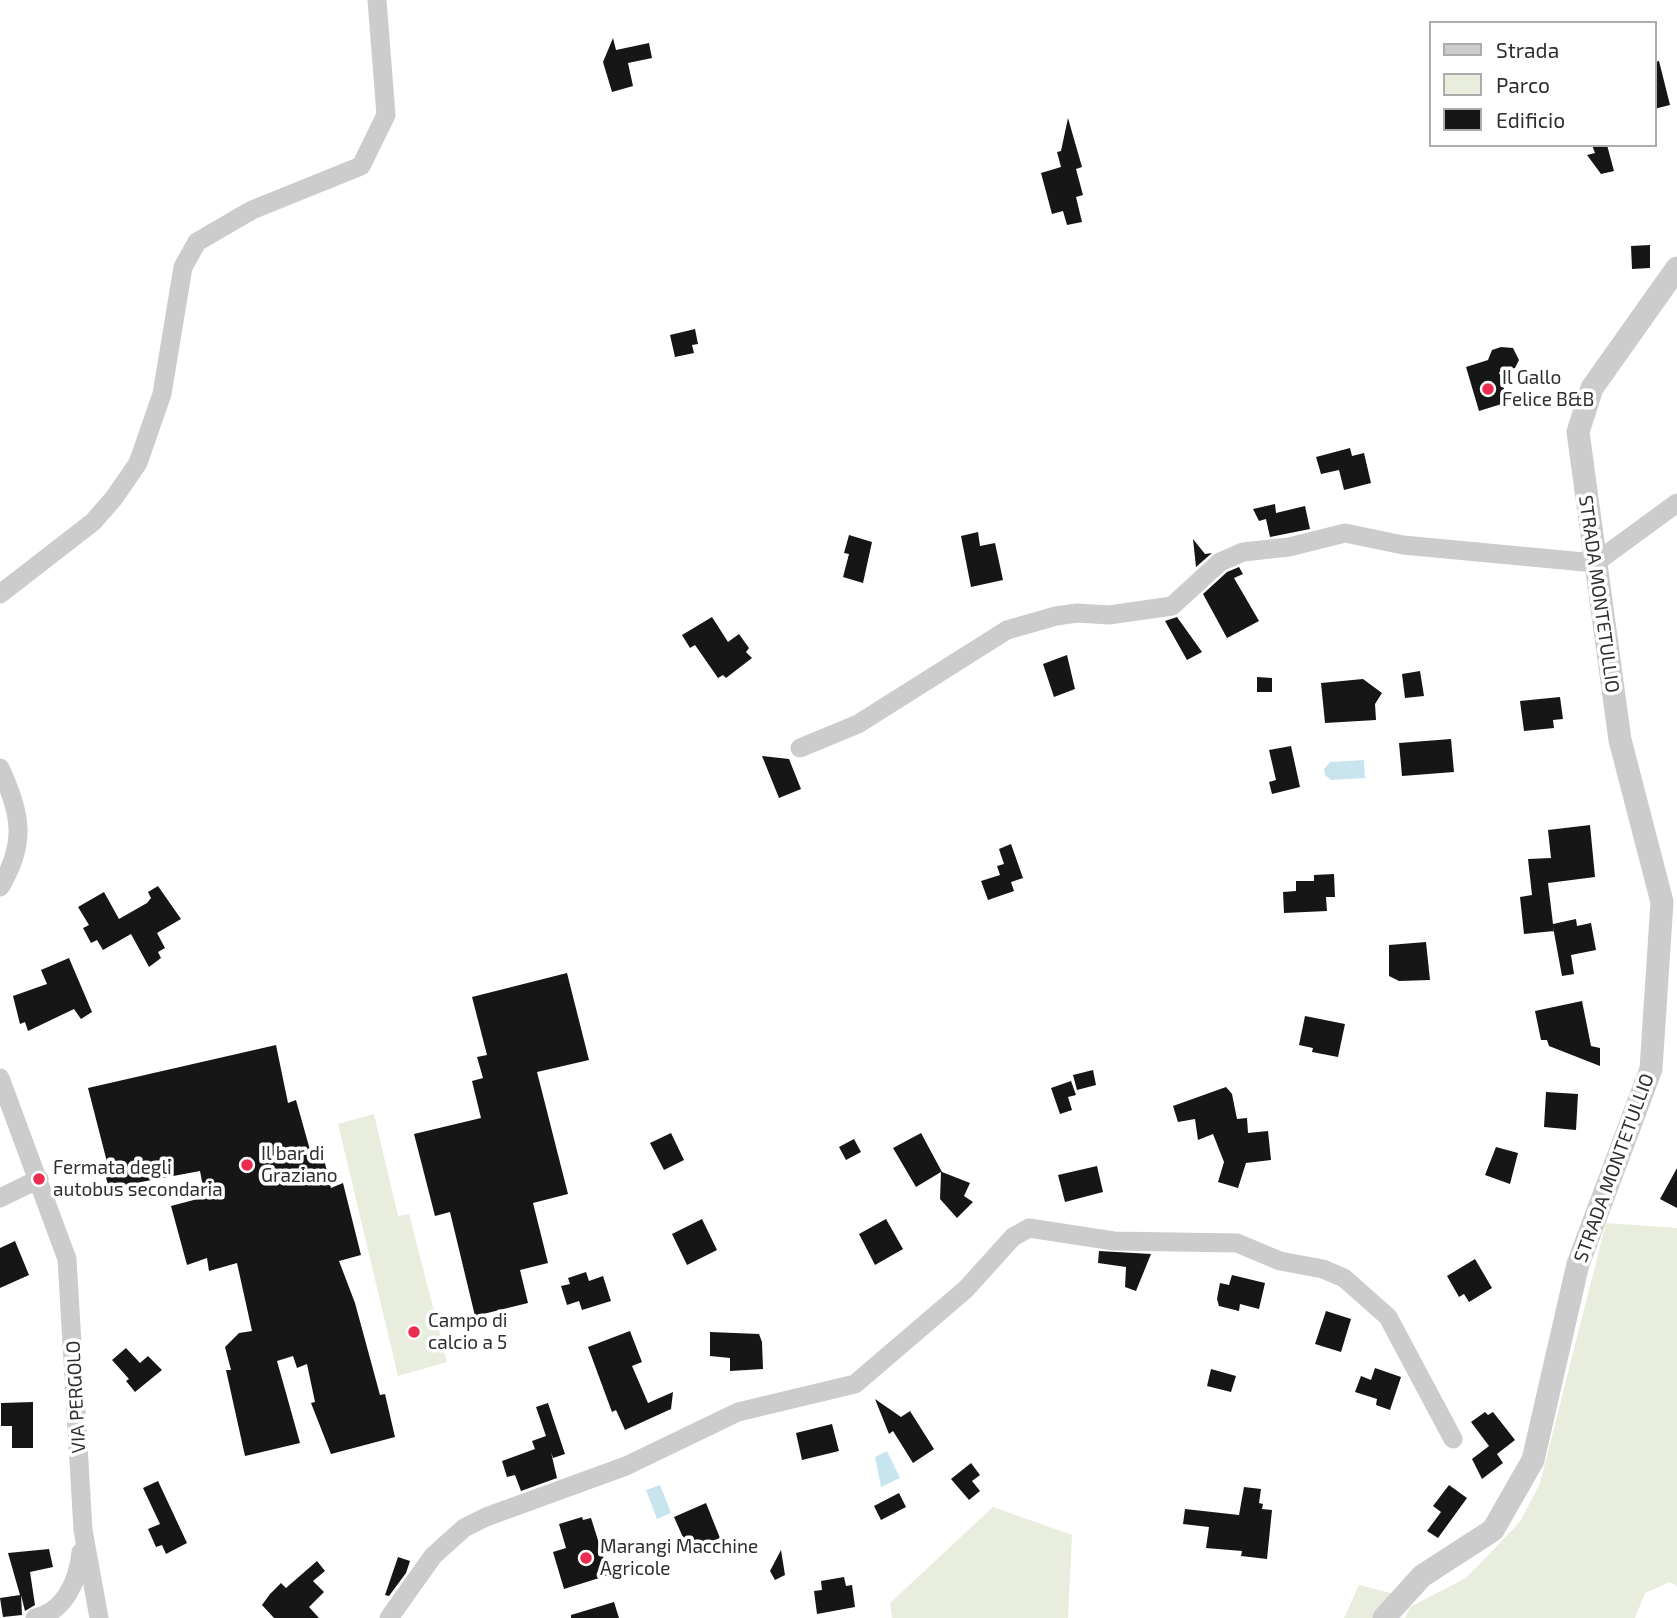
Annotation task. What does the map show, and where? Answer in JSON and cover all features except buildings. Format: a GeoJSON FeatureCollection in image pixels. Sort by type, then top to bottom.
{"type":"FeatureCollection","features":[{"type":"Feature","properties":{"kind":"street"},"geometry":{"type":"LineString","coordinates":[[0,594],[93,522],[114,498],[138,463],[162,394],[183,267],[197,242],[252,210],[361,166],[386,115],[377,0]]}},
{"type":"Feature","properties":{"kind":"street","name":"STRADA MONTETULLIO"},"geometry":{"type":"LineString","coordinates":[[1384,1618],[1422,1576],[1493,1530],[1533,1460],[1578,1264],[1651,1069],[1662,902],[1619,740],[1578,432],[1592,388],[1677,268]]}},
{"type":"Feature","properties":{"kind":"street"},"geometry":{"type":"LineString","coordinates":[[800,748],[858,724],[1007,630],[1076,613],[1109,615],[1172,606],[1220,562],[1243,552],[1289,547],[1345,533],[1403,545],[1595,563],[1677,503]]}},
{"type":"Feature","properties":{"kind":"street"},"geometry":{"type":"LineString","coordinates":[[0,768],[15,801],[19,837],[14,864],[0,887]]}},
{"type":"Feature","properties":{"kind":"street","name":"VIA PERGOLO"},"geometry":{"type":"LineString","coordinates":[[0,1078],[39,1180],[69,1273],[83,1530],[99,1618]]}},
{"type":"Feature","properties":{"kind":"street"},"geometry":{"type":"LineString","coordinates":[[0,1198],[39,1180]]}},
{"type":"Feature","properties":{"kind":"street"},"geometry":{"type":"LineString","coordinates":[[389,1618],[433,1556],[464,1528],[486,1517],[626,1466],[738,1412],[855,1384],[967,1289],[1013,1237],[1029,1228],[1114,1241],[1237,1243],[1280,1261],[1323,1269],[1344,1278],[1388,1317],[1453,1438]]}},
{"type":"Feature","properties":{"kind":"street"},"geometry":{"type":"LineString","coordinates":[[47,1617],[74,1584],[83,1530]]}},
{"type":"Feature","properties":{"kind":"green space"},"geometry":{"type":"Polygon","coordinates":[[[374,1114],[398,1216],[409,1214],[447,1362],[398,1376],[338,1124],[374,1114]]]}},
{"type":"Feature","properties":{"kind":"green space"},"geometry":{"type":"Polygon","coordinates":[[[1606,1223],[1677,1228],[1677,1586],[1670,1582],[1645,1593],[1635,1618],[1405,1618],[1410,1607],[1466,1578],[1520,1522],[1540,1483],[1606,1223]]]}},
{"type":"Feature","properties":{"kind":"green space"},"geometry":{"type":"Polygon","coordinates":[[[993,1507],[1072,1535],[1068,1618],[892,1618],[890,1603],[993,1507]]]}},
{"type":"Feature","properties":{"kind":"green space"},"geometry":{"type":"Polygon","coordinates":[[[1359,1585],[1398,1595],[1382,1618],[1344,1618],[1359,1585]]]}},
{"type":"Feature","properties":{"kind":"water"},"geometry":{"type":"Polygon","coordinates":[[[1364,760],[1365,778],[1331,780],[1325,775],[1324,769],[1330,762],[1364,760]]]}},
{"type":"Feature","properties":{"kind":"water"},"geometry":{"type":"Polygon","coordinates":[[[887,1451],[900,1478],[881,1487],[875,1457],[887,1451]]]}},
{"type":"Feature","properties":{"kind":"water"},"geometry":{"type":"Polygon","coordinates":[[[660,1485],[671,1513],[657,1519],[646,1490],[660,1485]]]}},
{"type":"Feature","properties":{"kind":"place","name":"Il Gallo Felice B&B"},"geometry":{"type":"Point","coordinates":[1488,389]}},
{"type":"Feature","properties":{"kind":"place","name":"Il bar di Graziano"},"geometry":{"type":"Point","coordinates":[247,1165]}},
{"type":"Feature","properties":{"kind":"place","name":"Fermata degli autobus secondaria"},"geometry":{"type":"Point","coordinates":[39,1179]}},
{"type":"Feature","properties":{"kind":"place","name":"Campo di calcio a 5"},"geometry":{"type":"Point","coordinates":[414,1332]}},
{"type":"Feature","properties":{"kind":"place","name":"Marangi Macchine Agricole"},"geometry":{"type":"Point","coordinates":[586,1558]}}]}
